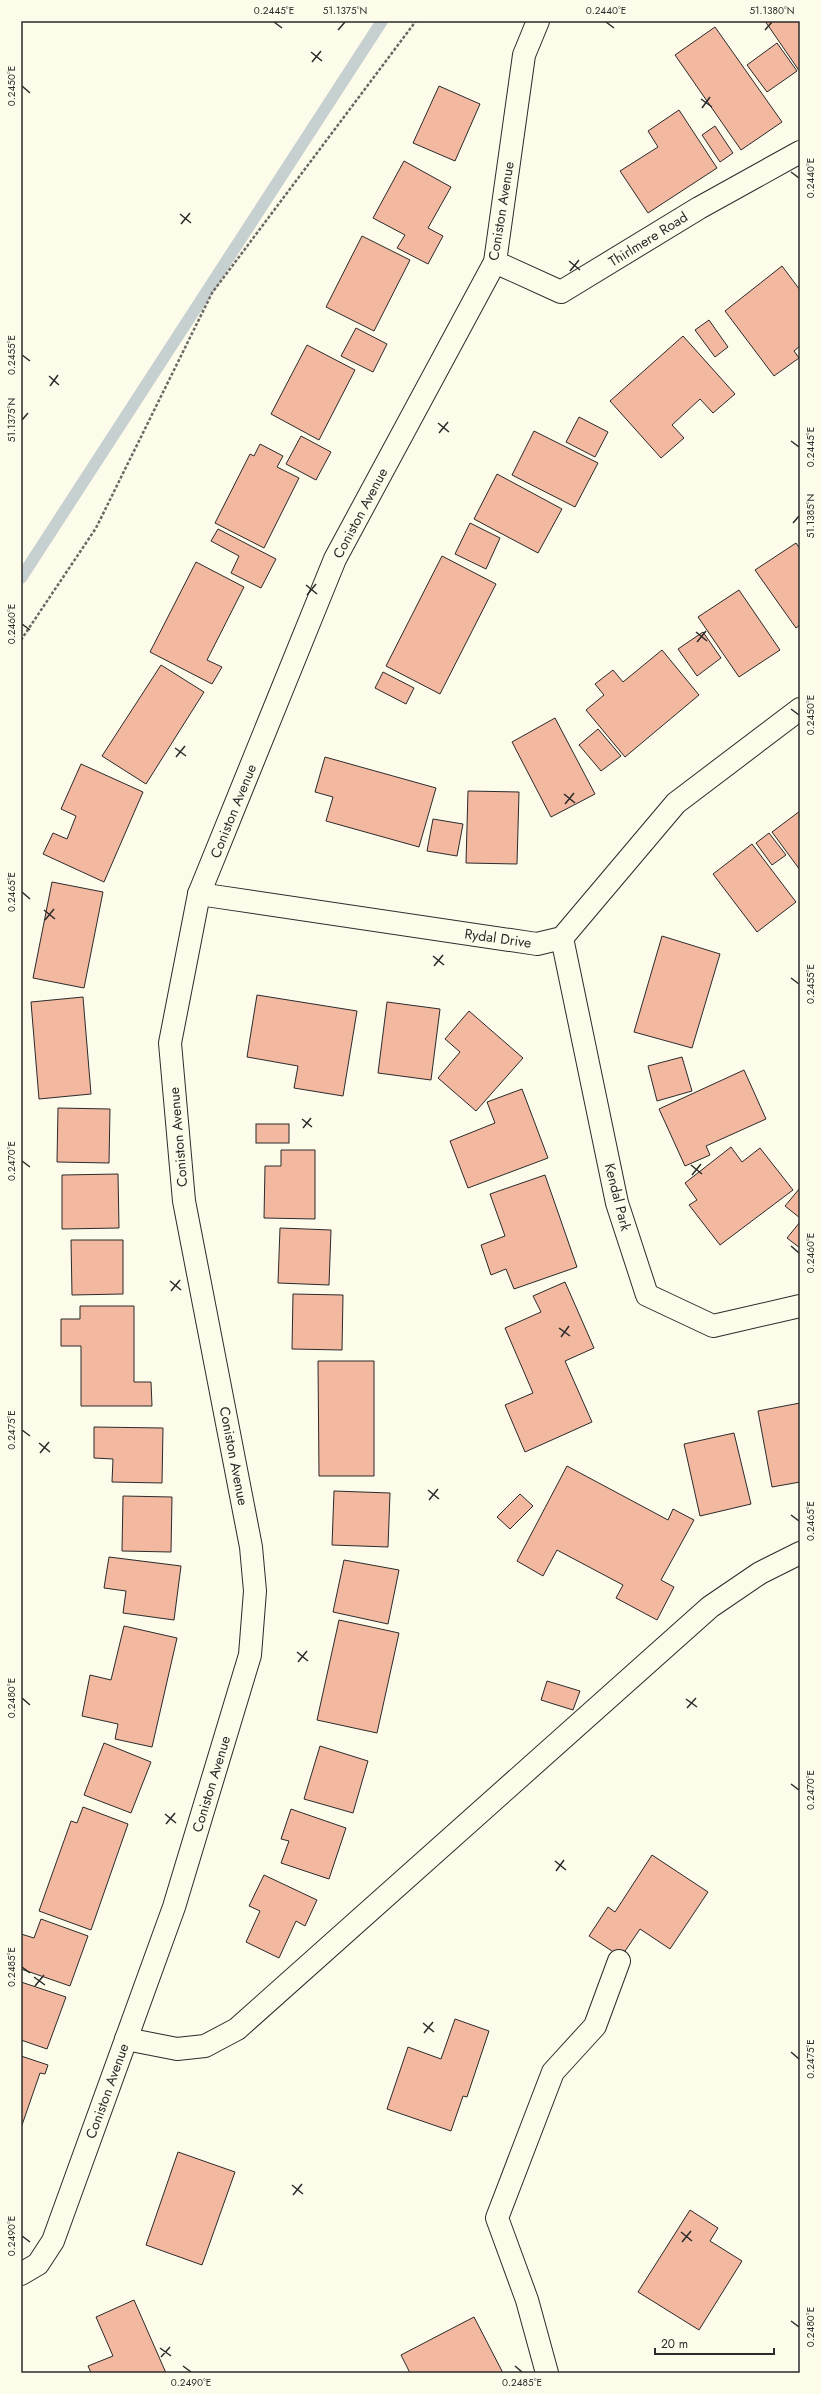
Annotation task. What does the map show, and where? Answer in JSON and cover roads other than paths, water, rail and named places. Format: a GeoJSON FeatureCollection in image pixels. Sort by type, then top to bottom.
{"type":"FeatureCollection","features":[{"type":"Feature","properties":{"kind":"street","name":"Coniston Avenue"},"geometry":{"type":"LineString","coordinates":[[21,2274],[38,2264],[53,2241],[174,1907],[250,1655],[256,1591],[251,1547],[184,1201],[170,1043],[200,894],[334,559],[495,262],[524,55],[538,21]]}},
{"type":"Feature","properties":{"kind":"street","name":"Thirlmere Road"},"geometry":{"type":"LineString","coordinates":[[495,262],[561,292],[699,208],[800,152]]}},
{"type":"Feature","properties":{"kind":"street"},"geometry":{"type":"LineString","coordinates":[[562,938],[676,803],[800,709]]}},
{"type":"Feature","properties":{"kind":"street","name":"Rydal Drive"},"geometry":{"type":"LineString","coordinates":[[200,894],[537,944],[562,938]]}},
{"type":"Feature","properties":{"kind":"street","name":"Kendal Park"},"geometry":{"type":"LineString","coordinates":[[562,938],[617,1203],[647,1295],[713,1326],[800,1306]]}},
{"type":"Feature","properties":{"kind":"street"},"geometry":{"type":"LineString","coordinates":[[126,2039],[177,2049],[205,2046],[237,2029],[710,1607],[760,1573],[800,1553]]}},
{"type":"Feature","properties":{"kind":"street"},"geometry":{"type":"LineString","coordinates":[[547,2373],[527,2300],[497,2218],[553,2072],[596,2026],[620,1961]]}},
{"type":"Feature","properties":{"kind":"waterway"},"geometry":{"type":"LineString","coordinates":[[21,578],[382,21]]}}]}
